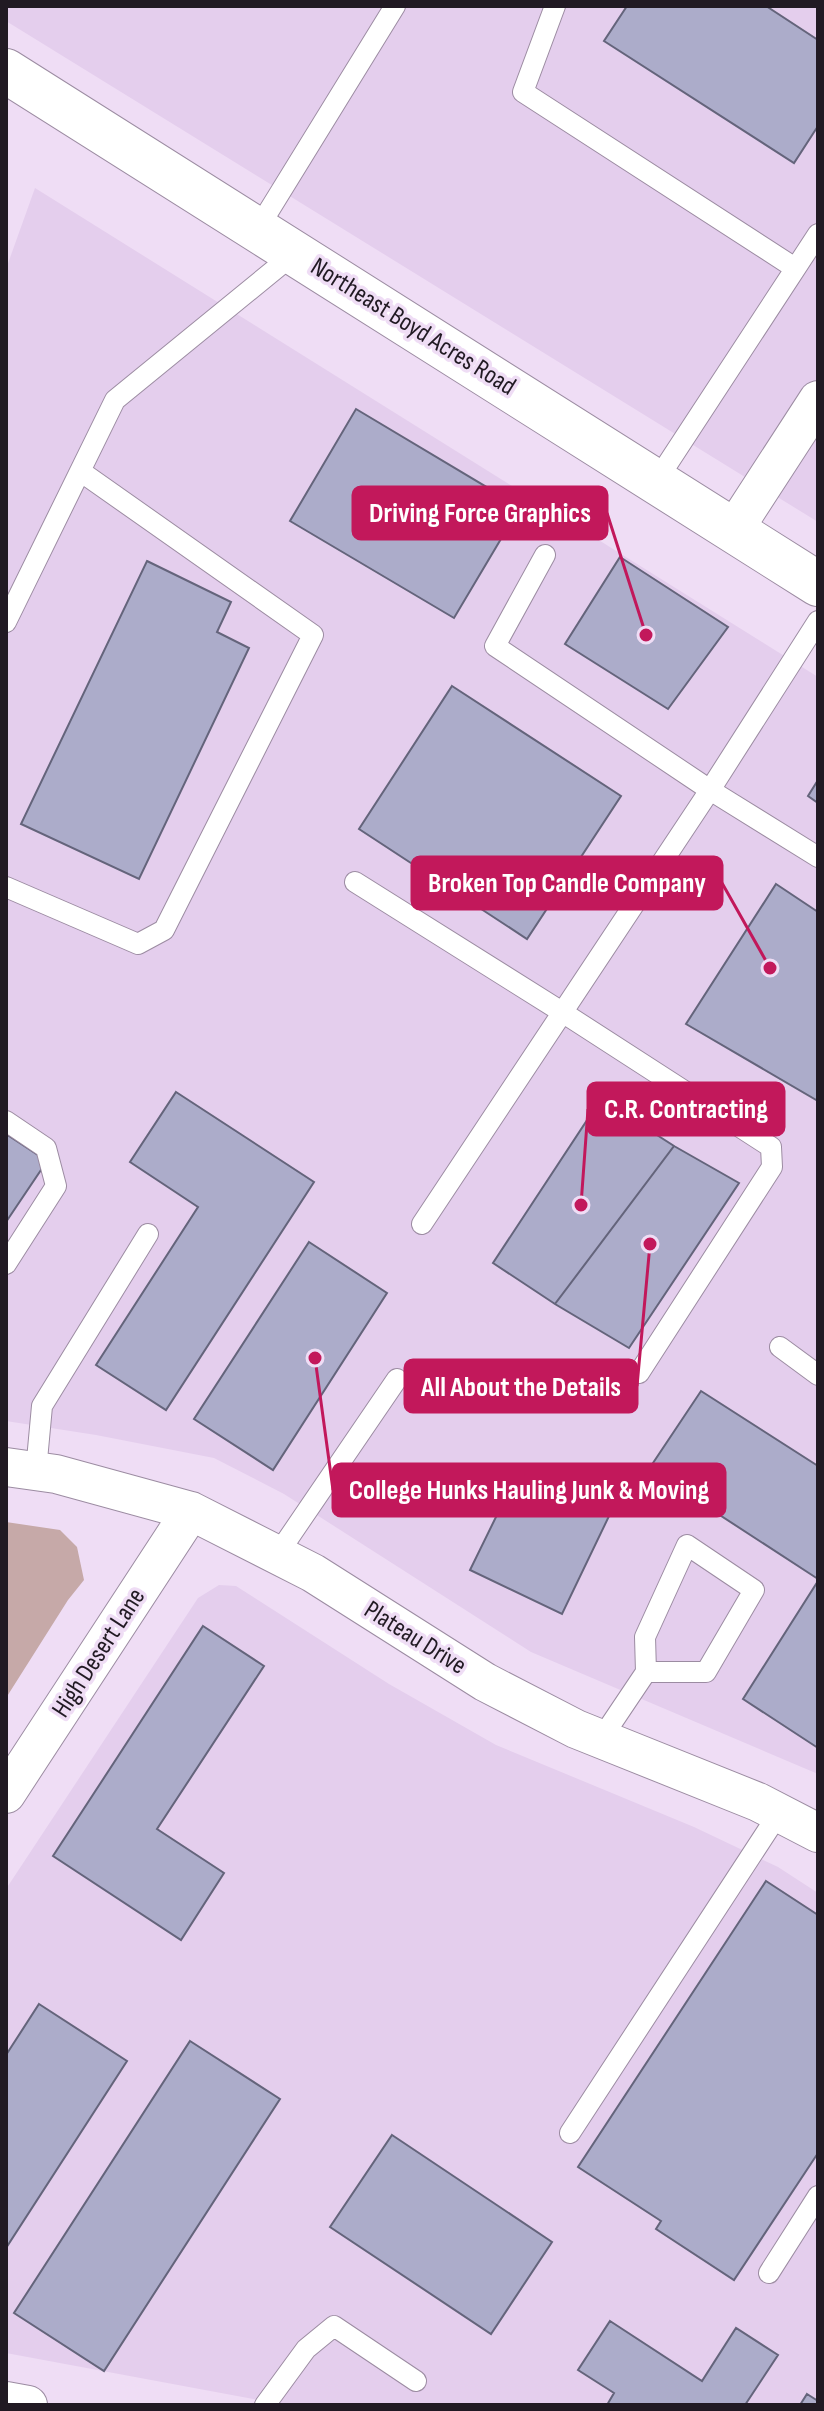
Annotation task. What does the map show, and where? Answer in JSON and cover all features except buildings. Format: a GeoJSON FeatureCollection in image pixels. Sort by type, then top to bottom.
{"type":"FeatureCollection","features":[{"type":"Feature","properties":{"kind":"street","name":"Northeast Boyd Acres Road"},"geometry":{"type":"LineString","coordinates":[[6,71],[818,584]]}},
{"type":"Feature","properties":{"kind":"street"},"geometry":{"type":"LineString","coordinates":[[733,531],[818,400]]}},
{"type":"Feature","properties":{"kind":"street","name":"Plateau Drive"},"geometry":{"type":"LineString","coordinates":[[21,1469],[56,1474],[191,1511],[313,1573],[485,1682],[576,1729],[758,1802],[818,1833]]}},
{"type":"Feature","properties":{"kind":"street","name":"High Desert Lane"},"geometry":{"type":"LineString","coordinates":[[6,1794],[191,1511]]}},
{"type":"Feature","properties":{"kind":"street"},"geometry":{"type":"LineString","coordinates":[[6,2401],[28,2405]]}},
{"type":"Feature","properties":{"kind":"lane"},"geometry":{"type":"LineString","coordinates":[[555,6],[523,92],[795,268]]}},
{"type":"Feature","properties":{"kind":"lane"},"geometry":{"type":"LineString","coordinates":[[257,230],[393,7]]}},
{"type":"Feature","properties":{"kind":"lane"},"geometry":{"type":"LineString","coordinates":[[657,480],[818,234]]}},
{"type":"Feature","properties":{"kind":"lane"},"geometry":{"type":"LineString","coordinates":[[6,622],[115,400],[295,253]]}},
{"type":"Feature","properties":{"kind":"lane"},"geometry":{"type":"LineString","coordinates":[[6,887],[138,944],[164,930],[313,635],[80,471]]}},
{"type":"Feature","properties":{"kind":"lane"},"geometry":{"type":"LineString","coordinates":[[545,555],[495,646],[710,790],[818,857]]}},
{"type":"Feature","properties":{"kind":"lane"},"geometry":{"type":"LineString","coordinates":[[422,1224],[710,790],[818,621]]}},
{"type":"Feature","properties":{"kind":"lane"},"geometry":{"type":"LineString","coordinates":[[355,882],[771,1147],[772,1167],[639,1373]]}},
{"type":"Feature","properties":{"kind":"lane"},"geometry":{"type":"LineString","coordinates":[[6,1121],[46,1148],[56,1186],[6,1264]]}},
{"type":"Feature","properties":{"kind":"lane"},"geometry":{"type":"LineString","coordinates":[[21,1469],[42,1406],[148,1234]]}},
{"type":"Feature","properties":{"kind":"lane"},"geometry":{"type":"LineString","coordinates":[[780,1347],[818,1375]]}},
{"type":"Feature","properties":{"kind":"lane"},"geometry":{"type":"LineString","coordinates":[[277,1555],[397,1379]]}},
{"type":"Feature","properties":{"kind":"lane"},"geometry":{"type":"LineString","coordinates":[[601,1739],[646,1672],[645,1637],[687,1545],[754,1590],[706,1672],[646,1672]]}},
{"type":"Feature","properties":{"kind":"lane"},"geometry":{"type":"LineString","coordinates":[[570,2133],[779,1813]]}},
{"type":"Feature","properties":{"kind":"lane"},"geometry":{"type":"LineString","coordinates":[[769,2273],[818,2196]]}},
{"type":"Feature","properties":{"kind":"lane"},"geometry":{"type":"LineString","coordinates":[[265,2405],[306,2349],[334,2326],[416,2381]]}},
{"type":"Feature","properties":{"kind":"shaded area"},"geometry":{"type":"Polygon","coordinates":[[[6,6],[818,6],[818,522],[6,21],[6,6]]]}},
{"type":"Feature","properties":{"kind":"shaded area"},"geometry":{"type":"Polygon","coordinates":[[[35,188],[818,677],[818,1774],[531,1652],[284,1494],[214,1458],[6,1421],[6,269],[35,188]]]}},
{"type":"Feature","properties":{"kind":"shaded area"},"geometry":{"type":"Polygon","coordinates":[[[6,1522],[60,1530],[77,1547],[84,1580],[6,1698],[6,1522]]]}},
{"type":"Feature","properties":{"kind":"shaded area"},"geometry":{"type":"Polygon","coordinates":[[[219,1585],[236,1586],[389,1684],[496,1745],[694,1827],[778,1867],[818,1893],[818,2405],[286,2405],[6,2353],[6,1889],[198,1598],[219,1585]]]}},
{"type":"Feature","properties":{"kind":"place","name":"Driving Force Graphics"},"geometry":{"type":"Point","coordinates":[646,635]}},
{"type":"Feature","properties":{"kind":"place","name":"Broken Top Candle Company"},"geometry":{"type":"Point","coordinates":[770,968]}},
{"type":"Feature","properties":{"kind":"place","name":"C.R. Contracting"},"geometry":{"type":"Point","coordinates":[581,1205]}},
{"type":"Feature","properties":{"kind":"place","name":"All About the Details"},"geometry":{"type":"Point","coordinates":[650,1244]}},
{"type":"Feature","properties":{"kind":"place","name":"College Hunks Hauling Junk & Moving"},"geometry":{"type":"Point","coordinates":[315,1358]}}]}
